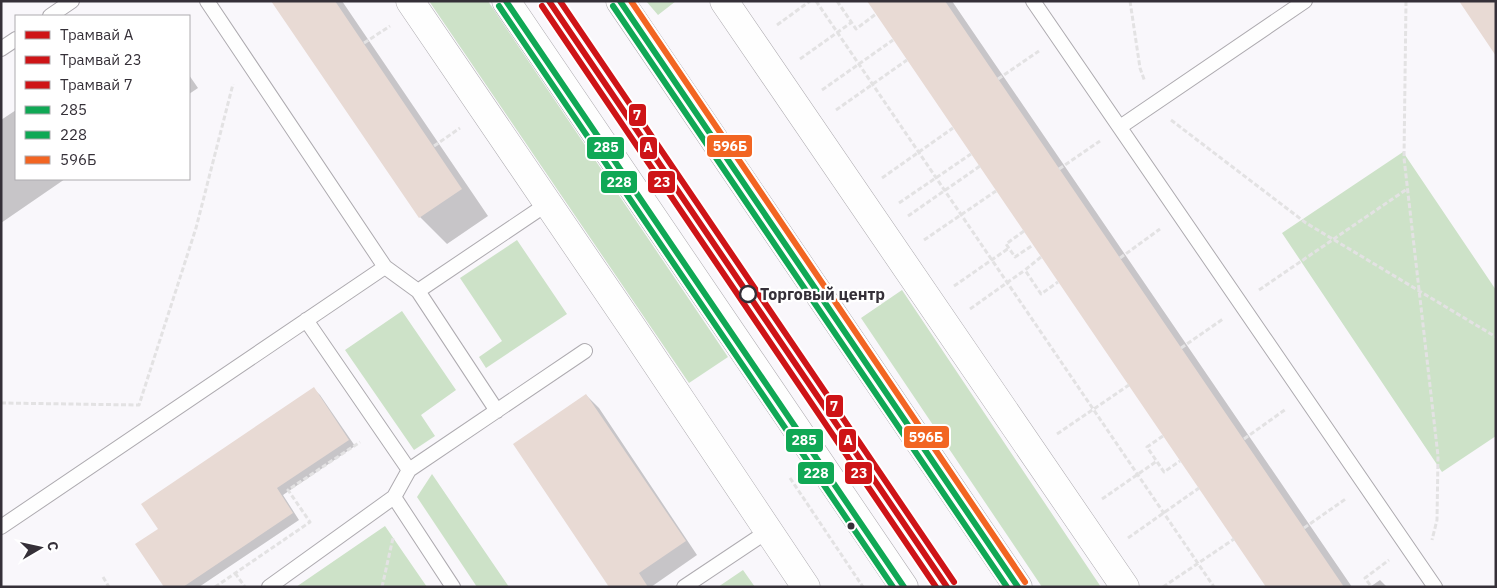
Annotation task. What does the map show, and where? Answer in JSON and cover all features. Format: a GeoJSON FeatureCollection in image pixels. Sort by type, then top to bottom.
{"type":"FeatureCollection","features":[{"type":"Feature","properties":{"kind":"street"},"geometry":{"type":"LineString","coordinates":[[506,1],[904,587]]}},
{"type":"Feature","properties":{"kind":"street"},"geometry":{"type":"LineString","coordinates":[[620,1],[1018,587]]}},
{"type":"Feature","properties":{"kind":"street"},"geometry":{"type":"LineString","coordinates":[[724,1],[1125,587]]}},
{"type":"Feature","properties":{"kind":"street"},"geometry":{"type":"LineString","coordinates":[[402,12],[547,204],[806,587]]}},
{"type":"Feature","properties":{"kind":"lane"},"geometry":{"type":"LineString","coordinates":[[51,15],[72,1]]}},
{"type":"Feature","properties":{"kind":"lane"},"geometry":{"type":"LineString","coordinates":[[206,1],[385,266],[418,291],[497,411]]}},
{"type":"Feature","properties":{"kind":"lane"},"geometry":{"type":"LineString","coordinates":[[1033,1],[1435,587]]}},
{"type":"Feature","properties":{"kind":"lane"},"geometry":{"type":"LineString","coordinates":[[1120,127],[1305,1]]}},
{"type":"Feature","properties":{"kind":"lane"},"geometry":{"type":"LineString","coordinates":[[1,49],[15,40]]}},
{"type":"Feature","properties":{"kind":"lane"},"geometry":{"type":"LineString","coordinates":[[418,291],[547,204]]}},
{"type":"Feature","properties":{"kind":"lane"},"geometry":{"type":"LineString","coordinates":[[1,527],[385,266]]}},
{"type":"Feature","properties":{"kind":"lane"},"geometry":{"type":"LineString","coordinates":[[306,320],[409,470]]}},
{"type":"Feature","properties":{"kind":"lane"},"geometry":{"type":"LineString","coordinates":[[269,587],[397,501],[409,470],[585,351]]}},
{"type":"Feature","properties":{"kind":"lane"},"geometry":{"type":"LineString","coordinates":[[397,501],[453,587]]}},
{"type":"Feature","properties":{"kind":"lane"},"geometry":{"type":"LineString","coordinates":[[684,587],[768,531]]}},
{"type":"Feature","properties":{"kind":"path"},"geometry":{"type":"LineString","coordinates":[[771,30],[810,1]]}},
{"type":"Feature","properties":{"kind":"path"},"geometry":{"type":"LineString","coordinates":[[816,1],[1214,587]]}},
{"type":"Feature","properties":{"kind":"path"},"geometry":{"type":"LineString","coordinates":[[837,1],[856,29],[876,14]]}},
{"type":"Feature","properties":{"kind":"path"},"geometry":{"type":"LineString","coordinates":[[1130,1],[1140,68],[1152,105],[1306,223],[1496,337]]}},
{"type":"Feature","properties":{"kind":"path"},"geometry":{"type":"LineString","coordinates":[[1406,1],[1404,158],[1438,456],[1437,520],[1425,572]]}},
{"type":"Feature","properties":{"kind":"path"},"geometry":{"type":"LineString","coordinates":[[364,43],[402,12]]}},
{"type":"Feature","properties":{"kind":"path"},"geometry":{"type":"LineString","coordinates":[[794,64],[852,22]]}},
{"type":"Feature","properties":{"kind":"path"},"geometry":{"type":"LineString","coordinates":[[998,79],[1058,37]]}},
{"type":"Feature","properties":{"kind":"path"},"geometry":{"type":"LineString","coordinates":[[815,95],[893,40]]}},
{"type":"Feature","properties":{"kind":"path"},"geometry":{"type":"LineString","coordinates":[[1,403],[139,405],[196,228],[241,53]]}},
{"type":"Feature","properties":{"kind":"path"},"geometry":{"type":"LineString","coordinates":[[829,115],[907,60]]}},
{"type":"Feature","properties":{"kind":"path"},"geometry":{"type":"LineString","coordinates":[[434,146],[465,125]]}},
{"type":"Feature","properties":{"kind":"path"},"geometry":{"type":"LineString","coordinates":[[1060,169],[1120,127]]}},
{"type":"Feature","properties":{"kind":"path"},"geometry":{"type":"LineString","coordinates":[[874,183],[953,128]]}},
{"type":"Feature","properties":{"kind":"path"},"geometry":{"type":"LineString","coordinates":[[892,208],[971,154]]}},
{"type":"Feature","properties":{"kind":"path"},"geometry":{"type":"LineString","coordinates":[[908,216],[980,166]]}},
{"type":"Feature","properties":{"kind":"path"},"geometry":{"type":"LineString","coordinates":[[1182,348],[1231,313],[1240,303],[1407,189]]}},
{"type":"Feature","properties":{"kind":"path"},"geometry":{"type":"LineString","coordinates":[[916,245],[996,191]]}},
{"type":"Feature","properties":{"kind":"path"},"geometry":{"type":"LineString","coordinates":[[1120,258],[1180,216]]}},
{"type":"Feature","properties":{"kind":"path"},"geometry":{"type":"LineString","coordinates":[[1024,231],[1006,244],[1015,257],[1033,244]]}},
{"type":"Feature","properties":{"kind":"path"},"geometry":{"type":"LineString","coordinates":[[947,290],[1009,248]]}},
{"type":"Feature","properties":{"kind":"path"},"geometry":{"type":"LineString","coordinates":[[963,313],[1041,257]]}},
{"type":"Feature","properties":{"kind":"path"},"geometry":{"type":"LineString","coordinates":[[1025,270],[1042,294],[1058,282]]}},
{"type":"Feature","properties":{"kind":"path"},"geometry":{"type":"LineString","coordinates":[[1056,434],[1129,385]]}},
{"type":"Feature","properties":{"kind":"path"},"geometry":{"type":"LineString","coordinates":[[1244,439],[1305,396]]}},
{"type":"Feature","properties":{"kind":"path"},"geometry":{"type":"LineString","coordinates":[[215,587],[310,522],[288,490],[360,442],[356,435]]}},
{"type":"Feature","properties":{"kind":"path"},"geometry":{"type":"LineString","coordinates":[[1163,436],[1147,447],[1164,472],[1180,461]]}},
{"type":"Feature","properties":{"kind":"path"},"geometry":{"type":"LineString","coordinates":[[1100,500],[1157,461]]}},
{"type":"Feature","properties":{"kind":"path"},"geometry":{"type":"LineString","coordinates":[[788,475],[863,587]]}},
{"type":"Feature","properties":{"kind":"path"},"geometry":{"type":"LineString","coordinates":[[1304,528],[1365,485]]}},
{"type":"Feature","properties":{"kind":"path"},"geometry":{"type":"LineString","coordinates":[[1127,538],[1199,488]]}},
{"type":"Feature","properties":{"kind":"path"},"geometry":{"type":"LineString","coordinates":[[382,587],[397,501]]}},
{"type":"Feature","properties":{"kind":"path"},"geometry":{"type":"LineString","coordinates":[[1163,587],[1234,539]]}},
{"type":"Feature","properties":{"kind":"path"},"geometry":{"type":"LineString","coordinates":[[1370,585],[1365,578],[1408,547]]}},
{"type":"Feature","properties":{"kind":"path"},"geometry":{"type":"LineString","coordinates":[[235,573],[245,586]]}},
{"type":"Feature","properties":{"kind":"path"},"geometry":{"type":"LineString","coordinates":[[103,577],[109,587]]}},
{"type":"Feature","properties":{"kind":"green space"},"geometry":{"type":"Polygon","coordinates":[[[429,1],[488,1],[728,357],[689,383],[429,1]]]}},
{"type":"Feature","properties":{"kind":"green space"},"geometry":{"type":"Polygon","coordinates":[[[646,1],[676,1],[658,15],[646,1]]]}},
{"type":"Feature","properties":{"kind":"green space"},"geometry":{"type":"Polygon","coordinates":[[[1403,152],[1496,290],[1496,436],[1442,472],[1282,233],[1403,152]]]}},
{"type":"Feature","properties":{"kind":"green space"},"geometry":{"type":"Polygon","coordinates":[[[517,240],[567,314],[486,368],[479,357],[502,341],[460,278],[517,240]]]}},
{"type":"Feature","properties":{"kind":"green space"},"geometry":{"type":"Polygon","coordinates":[[[902,290],[1101,587],[1042,587],[861,318],[902,290]]]}},
{"type":"Feature","properties":{"kind":"green space"},"geometry":{"type":"Polygon","coordinates":[[[402,311],[456,390],[421,415],[435,436],[414,450],[345,350],[402,311]]]}},
{"type":"Feature","properties":{"kind":"green space"},"geometry":{"type":"Polygon","coordinates":[[[432,474],[509,587],[477,587],[417,497],[432,474]]]}},
{"type":"Feature","properties":{"kind":"green space"},"geometry":{"type":"Polygon","coordinates":[[[385,526],[427,587],[296,587],[385,526]]]}},
{"type":"Feature","properties":{"kind":"green space"},"geometry":{"type":"Polygon","coordinates":[[[743,570],[755,587],[718,587],[743,570]]]}},
{"type":"Feature","properties":{"kind":"building"},"geometry":{"type":"Polygon","coordinates":[[[271,1],[335,1],[462,189],[419,218],[271,1]]]}},
{"type":"Feature","properties":{"kind":"building"},"geometry":{"type":"Polygon","coordinates":[[[867,1],[945,1],[1344,587],[1266,587],[867,1]]]}},
{"type":"Feature","properties":{"kind":"building"},"geometry":{"type":"Polygon","coordinates":[[[1459,1],[1496,1],[1496,56],[1459,1]]]}},
{"type":"Feature","properties":{"kind":"building"},"geometry":{"type":"Polygon","coordinates":[[[314,387],[349,440],[277,488],[293,513],[183,587],[164,587],[135,544],[158,529],[141,504],[314,387]]]}},
{"type":"Feature","properties":{"kind":"building"},"geometry":{"type":"Polygon","coordinates":[[[586,394],[686,541],[639,573],[648,587],[609,587],[513,444],[586,394]]]}},
{"type":"Feature","properties":{"kind":"tram line","name":"А"},"geometry":{"type":"LineString","coordinates":[[549,1],[947,587]]}},
{"type":"Feature","properties":{"kind":"tram line","name":"7"},"geometry":{"type":"LineString","coordinates":[[560,1],[954,582]]}},
{"type":"Feature","properties":{"kind":"tram line","name":"23"},"geometry":{"type":"LineString","coordinates":[[542,6],[936,587]]}},
{"type":"Feature","properties":{"kind":"transit line","name":"285"},"geometry":{"type":"LineString","coordinates":[[506,1],[904,587]]}},
{"type":"Feature","properties":{"kind":"transit line","name":"285"},"geometry":{"type":"LineString","coordinates":[[620,1],[1018,587]]}},
{"type":"Feature","properties":{"kind":"transit line","name":"596Б"},"geometry":{"type":"LineString","coordinates":[[631,1],[1025,582]]}},
{"type":"Feature","properties":{"kind":"transit line","name":"228"},"geometry":{"type":"LineString","coordinates":[[499,6],[893,587]]}},
{"type":"Feature","properties":{"kind":"transit line","name":"228"},"geometry":{"type":"LineString","coordinates":[[613,6],[1007,587]]}},
{"type":"Feature","properties":{"kind":"place","name":"Торговый центр"},"geometry":{"type":"Point","coordinates":[748,294]}}]}
